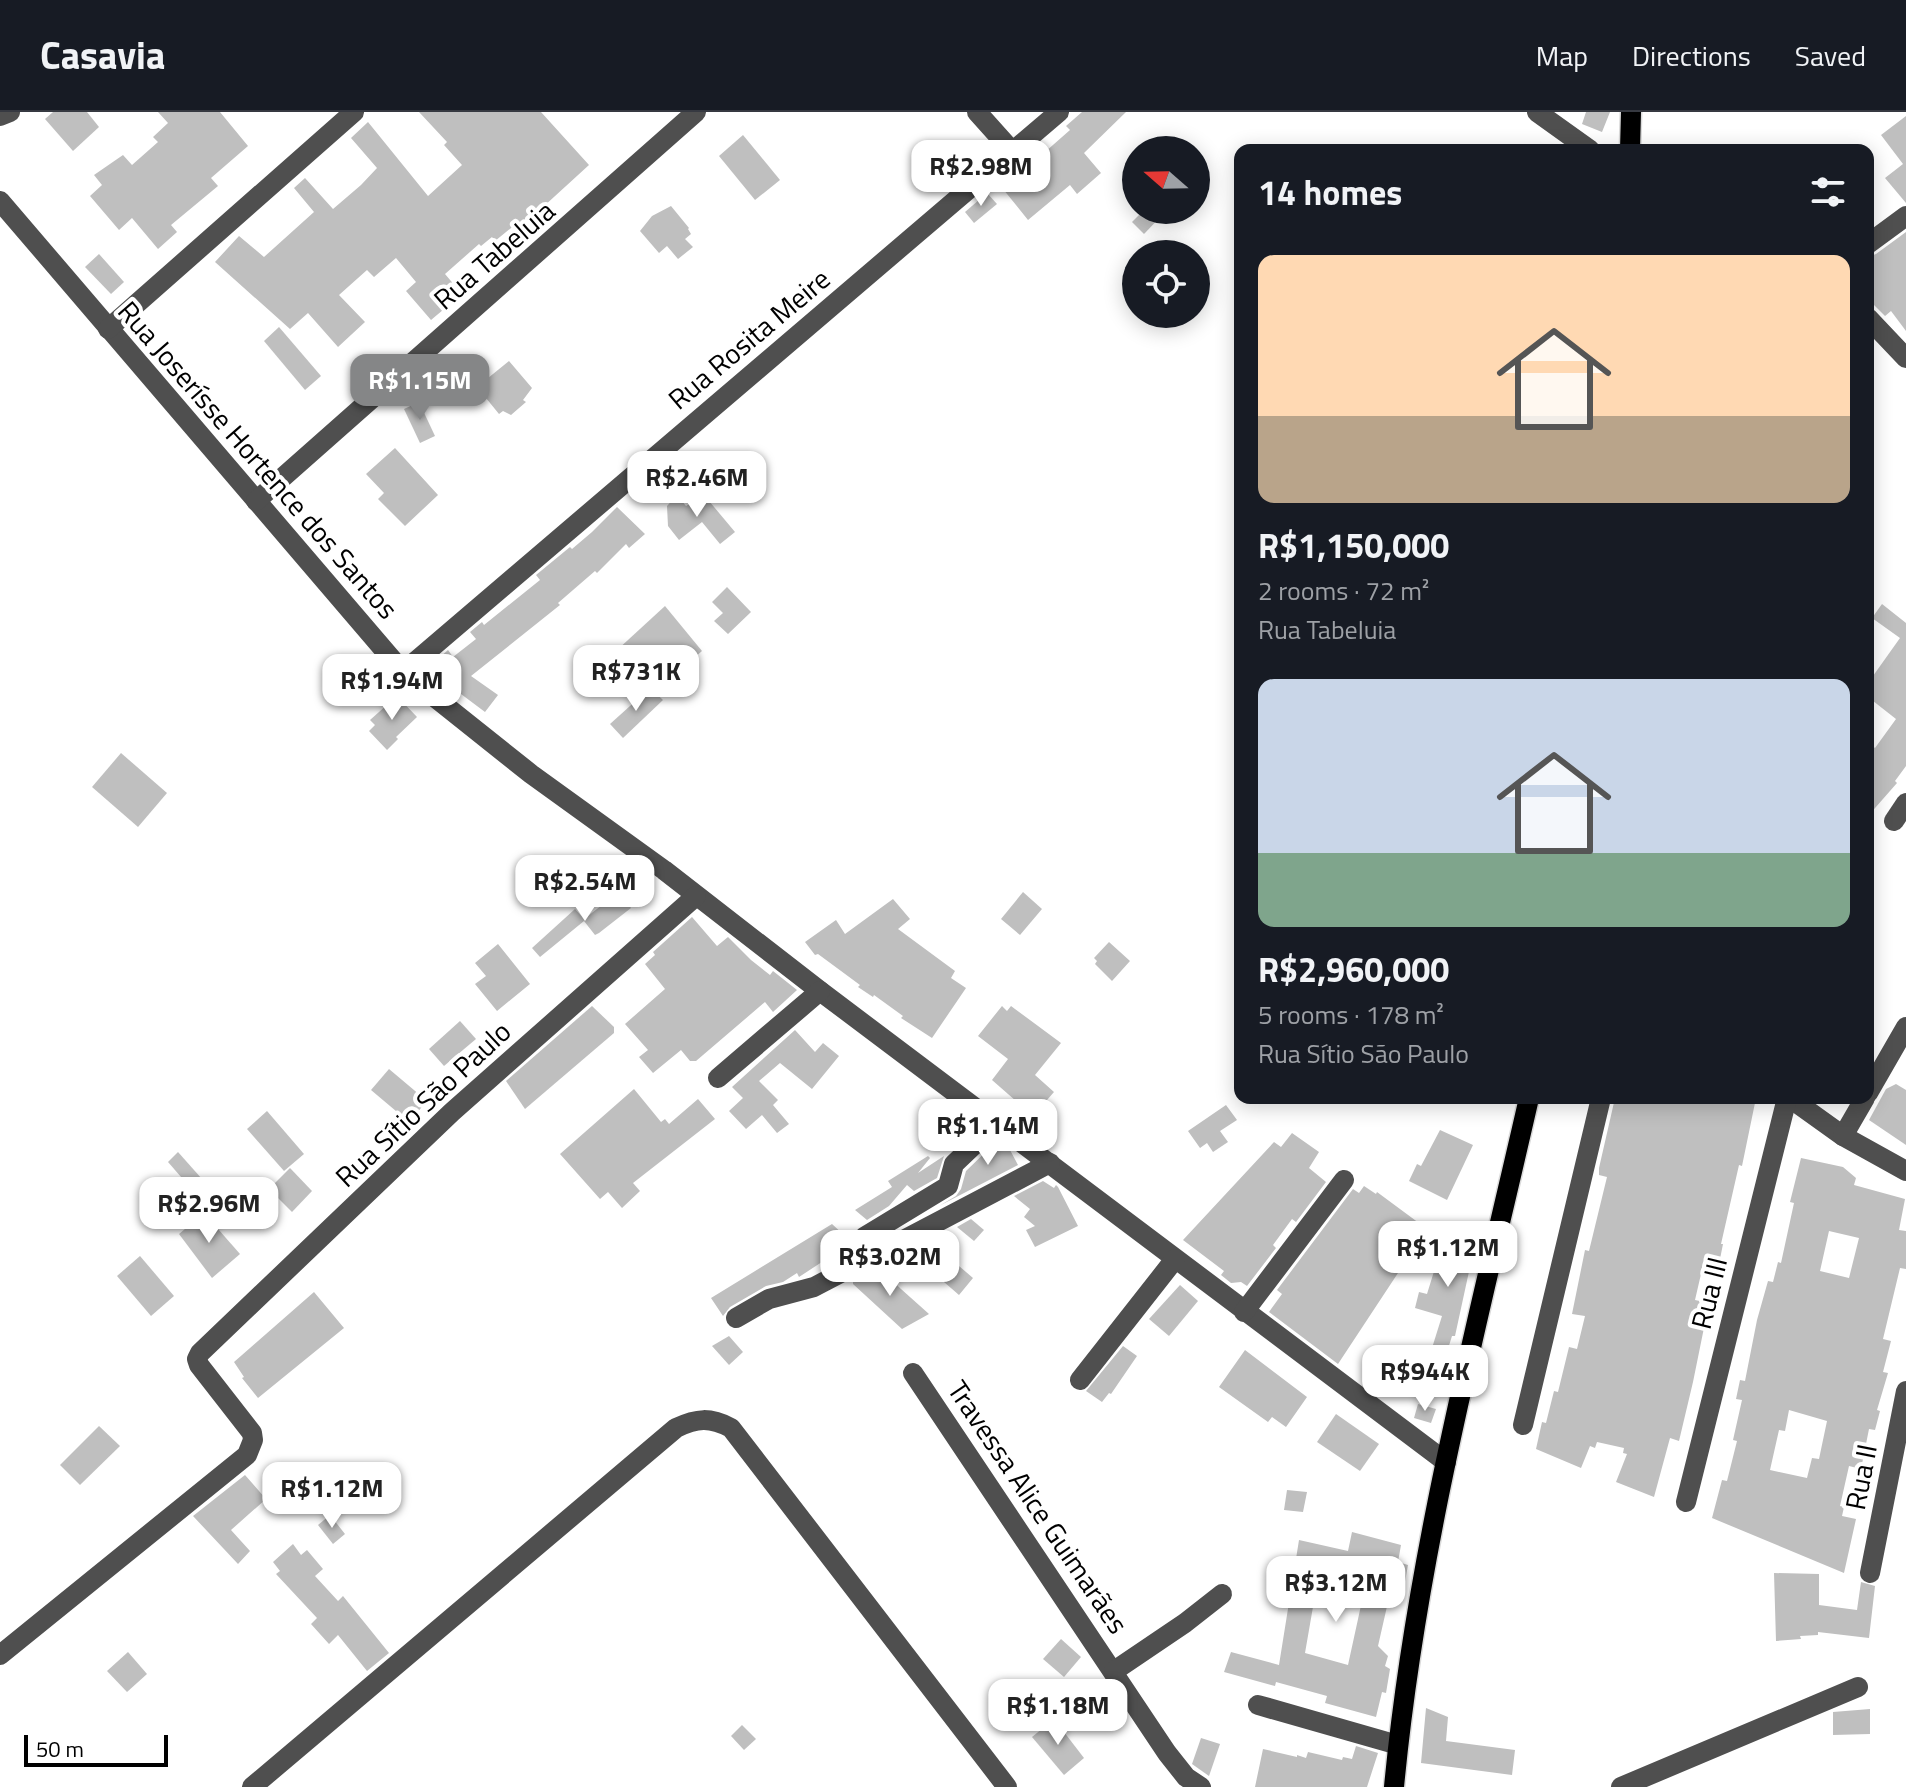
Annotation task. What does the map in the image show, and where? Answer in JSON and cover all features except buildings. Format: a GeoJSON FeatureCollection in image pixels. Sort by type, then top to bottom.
{"type":"FeatureCollection","features":[{"type":"Feature","properties":{"kind":"main road"},"geometry":{"type":"LineString","coordinates":[[1630,144],[1631,112]]}},
{"type":"Feature","properties":{"kind":"main road"},"geometry":{"type":"LineString","coordinates":[[1394,1787],[1402,1701],[1446,1462],[1528,1104]]}},
{"type":"Feature","properties":{"kind":"street"},"geometry":{"type":"LineString","coordinates":[[0,116],[10,112]]}},
{"type":"Feature","properties":{"kind":"street"},"geometry":{"type":"LineString","coordinates":[[108,329],[354,112]]}},
{"type":"Feature","properties":{"kind":"street","name":"Rua Tabeluia"},"geometry":{"type":"LineString","coordinates":[[256,501],[696,112]]}},
{"type":"Feature","properties":{"kind":"street"},"geometry":{"type":"LineString","coordinates":[[977,112],[1012,151]]}},
{"type":"Feature","properties":{"kind":"street","name":"Rua Rosita Meire"},"geometry":{"type":"LineString","coordinates":[[403,672],[1059,112]]}},
{"type":"Feature","properties":{"kind":"street"},"geometry":{"type":"LineString","coordinates":[[1537,112],[1582,144]]}},
{"type":"Feature","properties":{"kind":"street","name":"Rua Joserísse Hortence dos Santos"},"geometry":{"type":"LineString","coordinates":[[0,201],[403,672],[531,774],[1446,1462]]}},
{"type":"Feature","properties":{"kind":"street"},"geometry":{"type":"LineString","coordinates":[[1874,240],[1906,216]]}},
{"type":"Feature","properties":{"kind":"street"},"geometry":{"type":"LineString","coordinates":[[1874,324],[1904,352]]}},
{"type":"Feature","properties":{"kind":"street"},"geometry":{"type":"LineString","coordinates":[[1894,821],[1906,803]]}},
{"type":"Feature","properties":{"kind":"street","name":"Rua Sítio São Paulo"},"geometry":{"type":"LineString","coordinates":[[0,1655],[247,1455],[253,1440],[252,1433],[199,1365],[197,1359],[200,1353],[452,1112],[696,896]]}},
{"type":"Feature","properties":{"kind":"street"},"geometry":{"type":"LineString","coordinates":[[718,1078],[820,991]]}},
{"type":"Feature","properties":{"kind":"street"},"geometry":{"type":"LineString","coordinates":[[1874,1083],[1906,1027]]}},
{"type":"Feature","properties":{"kind":"street"},"geometry":{"type":"LineString","coordinates":[[1523,1425],[1600,1104]]}},
{"type":"Feature","properties":{"kind":"street","name":"Rua III"},"geometry":{"type":"LineString","coordinates":[[1686,1502],[1787,1104]]}},
{"type":"Feature","properties":{"kind":"street"},"geometry":{"type":"LineString","coordinates":[[1798,1104],[1843,1136],[1906,1171]]}},
{"type":"Feature","properties":{"kind":"street"},"geometry":{"type":"LineString","coordinates":[[1843,1136],[1862,1104]]}},
{"type":"Feature","properties":{"kind":"street"},"geometry":{"type":"LineString","coordinates":[[864,1237],[948,1186],[954,1164],[997,1123]]}},
{"type":"Feature","properties":{"kind":"street"},"geometry":{"type":"LineString","coordinates":[[736,1318],[769,1299],[814,1287],[1050,1163]]}},
{"type":"Feature","properties":{"kind":"street"},"geometry":{"type":"LineString","coordinates":[[1244,1312],[1344,1180]]}},
{"type":"Feature","properties":{"kind":"street"},"geometry":{"type":"LineString","coordinates":[[1080,1380],[1175,1259]]}},
{"type":"Feature","properties":{"kind":"street","name":"Travessa Alice Guimarães"},"geometry":{"type":"LineString","coordinates":[[913,1373],[1167,1753],[1186,1777],[1201,1787]]}},
{"type":"Feature","properties":{"kind":"street","name":"Rua II"},"geometry":{"type":"LineString","coordinates":[[1870,1573],[1906,1391]]}},
{"type":"Feature","properties":{"kind":"street"},"geometry":{"type":"LineString","coordinates":[[252,1787],[676,1428],[706,1418],[731,1428],[1007,1787]]}},
{"type":"Feature","properties":{"kind":"street"},"geometry":{"type":"LineString","coordinates":[[1114,1671],[1222,1594]]}},
{"type":"Feature","properties":{"kind":"street"},"geometry":{"type":"LineString","coordinates":[[1621,1787],[1858,1687]]}},
{"type":"Feature","properties":{"kind":"street"},"geometry":{"type":"LineString","coordinates":[[1258,1705],[1398,1745]]}}]}
